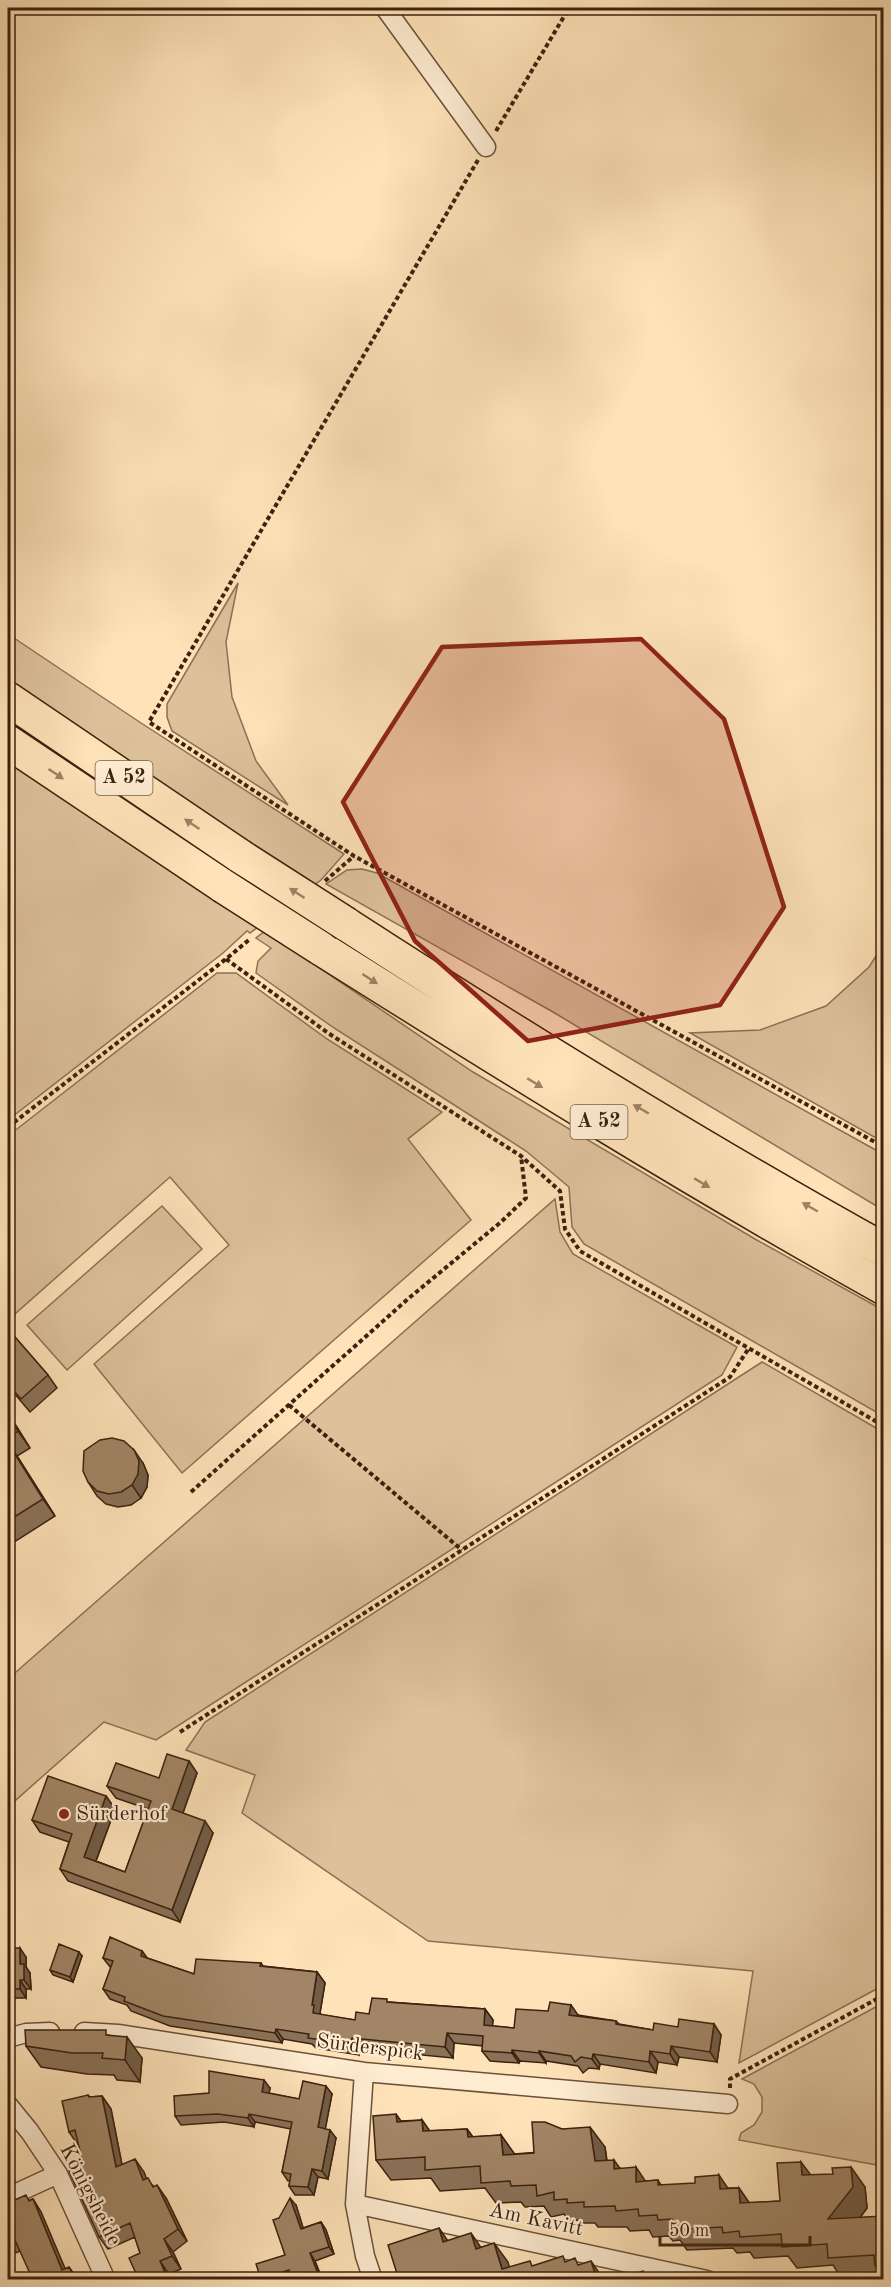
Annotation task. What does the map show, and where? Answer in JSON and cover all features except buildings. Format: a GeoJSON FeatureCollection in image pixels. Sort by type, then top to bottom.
{"type":"FeatureCollection","features":[{"type":"Feature","properties":{"kind":"highway","name":"A 52"},"geometry":{"type":"LineString","coordinates":[[8,699],[240,856],[479,1011],[884,1250]]}},
{"type":"Feature","properties":{"kind":"highway","name":"A 52"},"geometry":{"type":"LineString","coordinates":[[8,742],[223,886],[461,1037],[616,1132],[884,1288]]}},
{"type":"Feature","properties":{"kind":"street"},"geometry":{"type":"LineString","coordinates":[[385,8],[486,147]]}},
{"type":"Feature","properties":{"kind":"street","name":"Sürderspick"},"geometry":{"type":"LineString","coordinates":[[8,2038],[26,2033],[69,2031],[118,2034],[364,2072],[728,2104]]}},
{"type":"Feature","properties":{"kind":"street"},"geometry":{"type":"LineString","coordinates":[[364,2072],[355,2204],[365,2256],[373,2280]]}},
{"type":"Feature","properties":{"kind":"street","name":"Königsheide"},"geometry":{"type":"LineString","coordinates":[[8,2105],[30,2132],[58,2174],[106,2280]]}},
{"type":"Feature","properties":{"kind":"street"},"geometry":{"type":"LineString","coordinates":[[8,2197],[58,2174]]}},
{"type":"Feature","properties":{"kind":"street","name":"Am Kavitt"},"geometry":{"type":"LineString","coordinates":[[355,2204],[707,2280]]}},
{"type":"Feature","properties":{"kind":"path"},"geometry":{"type":"LineString","coordinates":[[569,8],[149,722],[354,856],[884,1147]]}},
{"type":"Feature","properties":{"kind":"path"},"geometry":{"type":"LineString","coordinates":[[323,882],[354,856]]}},
{"type":"Feature","properties":{"kind":"path"},"geometry":{"type":"LineString","coordinates":[[8,1128],[250,939]]}},
{"type":"Feature","properties":{"kind":"path"},"geometry":{"type":"LineString","coordinates":[[226,959],[328,1033],[521,1156],[560,1191],[565,1229],[580,1251],[884,1426]]}},
{"type":"Feature","properties":{"kind":"path"},"geometry":{"type":"LineString","coordinates":[[191,1492],[409,1298],[501,1222],[526,1198],[521,1156]]}},
{"type":"Feature","properties":{"kind":"path"},"geometry":{"type":"LineString","coordinates":[[180,1732],[730,1377],[749,1347]]}},
{"type":"Feature","properties":{"kind":"path"},"geometry":{"type":"LineString","coordinates":[[289,1405],[462,1550]]}},
{"type":"Feature","properties":{"kind":"path"},"geometry":{"type":"LineString","coordinates":[[728,2104],[730,2079],[884,1995]]}},
{"type":"Feature","properties":{"kind":"highlighted area"},"geometry":{"type":"Polygon","coordinates":[[[641,639],[724,719],[784,907],[720,1005],[528,1041],[415,941],[343,802],[442,647],[641,639]]]}},
{"type":"Feature","properties":{"kind":"shaded area"},"geometry":{"type":"Polygon","coordinates":[[[238,583],[226,642],[232,697],[256,761],[288,805],[172,731],[167,717],[167,704],[238,583]]]}},
{"type":"Feature","properties":{"kind":"shaded area"},"geometry":{"type":"Polygon","coordinates":[[[8,634],[344,854],[321,880],[250,933],[247,931],[223,953],[8,1120],[8,634]]]}},
{"type":"Feature","properties":{"kind":"shaded area"},"geometry":{"type":"Polygon","coordinates":[[[362,869],[377,873],[883,1154],[883,1210],[553,1012],[326,884],[347,870],[362,869]]]}},
{"type":"Feature","properties":{"kind":"shaded area"},"geometry":{"type":"Polygon","coordinates":[[[265,931],[473,1072],[755,1239],[883,1310],[883,1416],[584,1244],[572,1227],[569,1187],[526,1151],[334,1028],[256,973],[258,961],[271,948],[256,938],[265,931]]]}},
{"type":"Feature","properties":{"kind":"shaded area"},"geometry":{"type":"Polygon","coordinates":[[[883,945],[883,1142],[690,1033],[760,1030],[826,1006],[869,967],[883,945]]]}},
{"type":"Feature","properties":{"kind":"shaded area"},"geometry":{"type":"Polygon","coordinates":[[[217,973],[236,973],[327,1039],[442,1112],[408,1139],[471,1220],[182,1473],[94,1364],[229,1245],[170,1177],[8,1320],[8,1136],[217,973]]]}},
{"type":"Feature","properties":{"kind":"shaded area"},"geometry":{"type":"Polygon","coordinates":[[[555,1199],[560,1232],[573,1254],[737,1347],[722,1375],[156,1740],[104,1722],[8,1807],[8,1679],[555,1199]]]}},
{"type":"Feature","properties":{"kind":"shaded area"},"geometry":{"type":"Polygon","coordinates":[[[162,1206],[202,1249],[67,1370],[27,1325],[162,1206]]]}},
{"type":"Feature","properties":{"kind":"shaded area"},"geometry":{"type":"Polygon","coordinates":[[[762,1362],[883,1432],[884,1985],[739,2063],[753,1971],[428,1941],[242,1813],[255,1775],[186,1750],[205,1722],[762,1362]]]}},
{"type":"Feature","properties":{"kind":"shaded area"},"geometry":{"type":"Polygon","coordinates":[[[883,2003],[883,2166],[739,2140],[741,2133],[754,2125],[762,2112],[762,2097],[754,2084],[742,2079],[883,2003]]]}},
{"type":"Feature","properties":{"kind":"place","name":"Sürderhof"},"geometry":{"type":"Point","coordinates":[64,1814]}}]}
